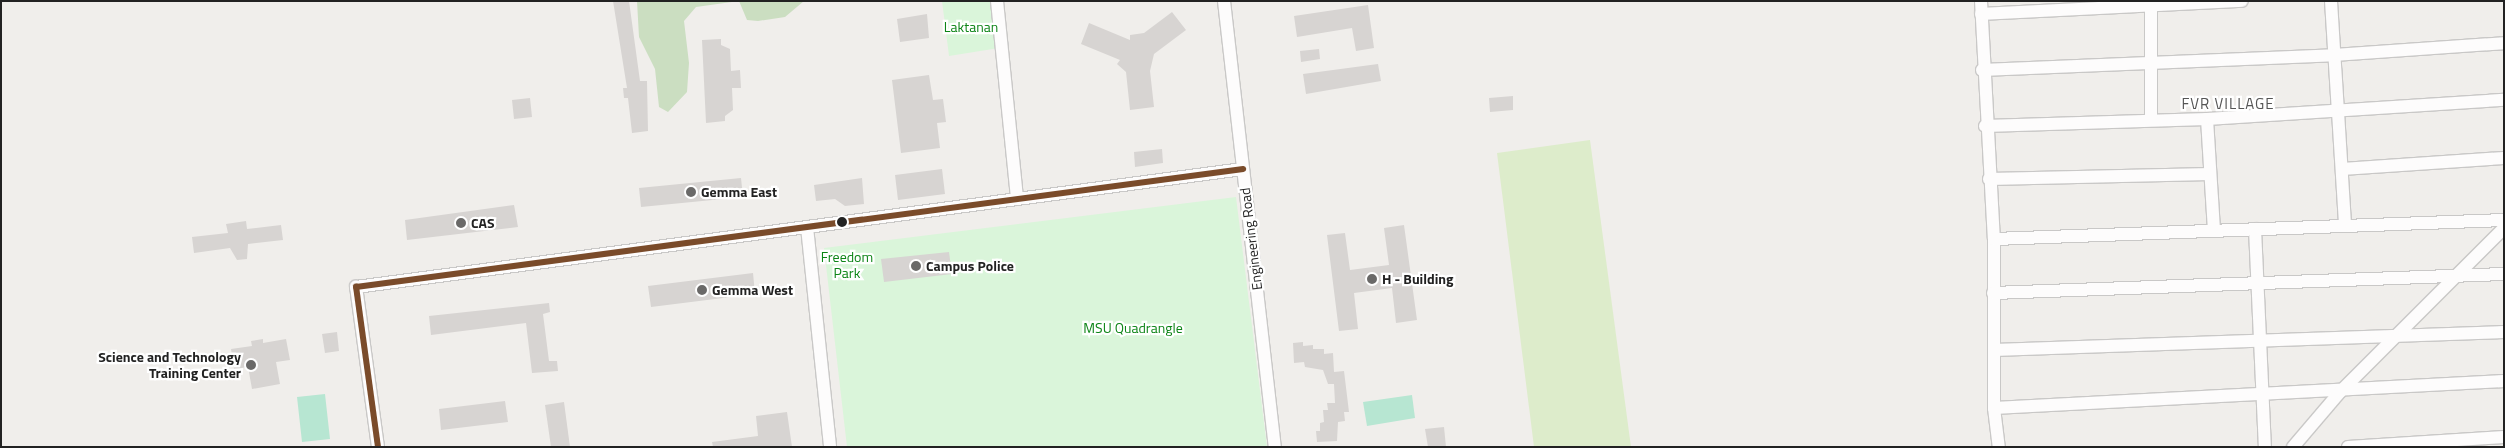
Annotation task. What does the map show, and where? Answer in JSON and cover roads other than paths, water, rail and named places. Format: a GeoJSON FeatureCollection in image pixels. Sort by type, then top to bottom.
{"type":"FeatureCollection","features":[{"type":"Feature","properties":{"kind":"street"},"geometry":{"type":"LineString","coordinates":[[997,1],[1016,199]]}},
{"type":"Feature","properties":{"kind":"street","name":"Engineering Road"},"geometry":{"type":"LineString","coordinates":[[1224,1],[1275,447]]}},
{"type":"Feature","properties":{"kind":"street"},"geometry":{"type":"LineString","coordinates":[[1999,447],[1994,408],[1994,239],[1985,126],[1981,7],[2242,1]]}},
{"type":"Feature","properties":{"kind":"street"},"geometry":{"type":"LineString","coordinates":[[2331,1],[2336,108],[2345,224]]}},
{"type":"Feature","properties":{"kind":"street"},"geometry":{"type":"LineString","coordinates":[[2151,4],[2153,62],[2151,120]]}},
{"type":"Feature","properties":{"kind":"street"},"geometry":{"type":"LineString","coordinates":[[1982,70],[2334,55],[2504,43]]}},
{"type":"Feature","properties":{"kind":"street"},"geometry":{"type":"LineString","coordinates":[[1985,126],[2206,119],[2336,108],[2504,100]]}},
{"type":"Feature","properties":{"kind":"street"},"geometry":{"type":"LineString","coordinates":[[2206,119],[2214,229]]}},
{"type":"Feature","properties":{"kind":"street"},"geometry":{"type":"LineString","coordinates":[[2342,169],[2504,158]]}},
{"type":"Feature","properties":{"kind":"street"},"geometry":{"type":"LineString","coordinates":[[378,447],[356,287],[1243,169]]}},
{"type":"Feature","properties":{"kind":"street"},"geometry":{"type":"LineString","coordinates":[[1989,179],[2210,174]]}},
{"type":"Feature","properties":{"kind":"street"},"geometry":{"type":"LineString","coordinates":[[1994,239],[2345,224],[2504,220]]}},
{"type":"Feature","properties":{"kind":"street"},"geometry":{"type":"LineString","coordinates":[[807,227],[830,447]]}},
{"type":"Feature","properties":{"kind":"street"},"geometry":{"type":"LineString","coordinates":[[2294,447],[2340,392],[2461,275],[2504,228]]}},
{"type":"Feature","properties":{"kind":"street"},"geometry":{"type":"LineString","coordinates":[[2255,229],[2257,281],[2263,342],[2265,447]]}},
{"type":"Feature","properties":{"kind":"street"},"geometry":{"type":"LineString","coordinates":[[1993,293],[2257,281],[2504,274]]}},
{"type":"Feature","properties":{"kind":"street"},"geometry":{"type":"LineString","coordinates":[[1994,350],[2263,342],[2398,334],[2504,332]]}},
{"type":"Feature","properties":{"kind":"street"},"geometry":{"type":"LineString","coordinates":[[1994,408],[2265,396],[2504,381]]}},
{"type":"Feature","properties":{"kind":"street"},"geometry":{"type":"LineString","coordinates":[[2348,447],[2504,437]]}},
{"type":"Feature","properties":{"kind":"place","name":"Gemma East"},"geometry":{"type":"Point","coordinates":[691,192]}},
{"type":"Feature","properties":{"kind":"place","name":"CAS"},"geometry":{"type":"Point","coordinates":[461,223]}},
{"type":"Feature","properties":{"kind":"place","name":"Campus Police"},"geometry":{"type":"Point","coordinates":[916,266]}},
{"type":"Feature","properties":{"kind":"place","name":"H - Building"},"geometry":{"type":"Point","coordinates":[1372,279]}},
{"type":"Feature","properties":{"kind":"place","name":"Gemma West"},"geometry":{"type":"Point","coordinates":[702,290]}},
{"type":"Feature","properties":{"kind":"place","name":"Science and Technology Training Center"},"geometry":{"type":"Point","coordinates":[251,365]}},
{"type":"Feature","properties":{"kind":"district","name":"FVR VILLAGE"},"geometry":{"type":"Point","coordinates":[2228,104]}},
{"type":"Feature","properties":{"kind":"park label","name":"Laktanan"},"geometry":{"type":"Point","coordinates":[971,27]}},
{"type":"Feature","properties":{"kind":"park label","name":"Freedom Park"},"geometry":{"type":"Point","coordinates":[847,266]}},
{"type":"Feature","properties":{"kind":"park label","name":"MSU Quadrangle"},"geometry":{"type":"Point","coordinates":[1133,328]}}]}
